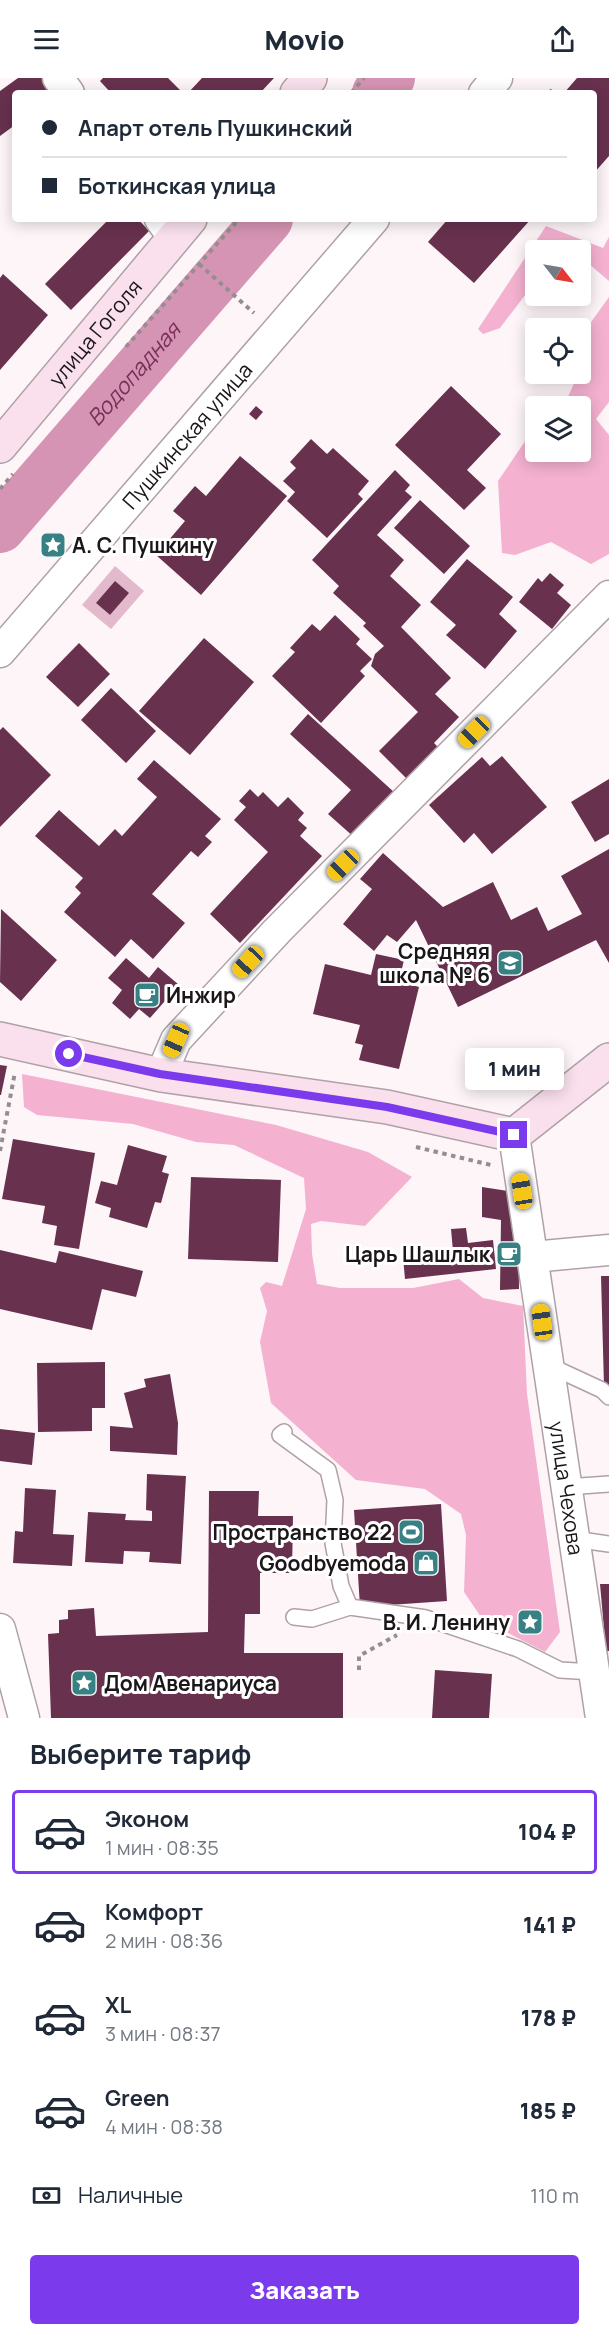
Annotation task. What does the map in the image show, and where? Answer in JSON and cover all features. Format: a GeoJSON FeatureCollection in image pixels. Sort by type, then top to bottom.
{"type":"FeatureCollection","features":[{"type":"Feature","properties":{"kind":"main road"},"geometry":{"type":"LineString","coordinates":[[300,90],[310,78]]}},
{"type":"Feature","properties":{"kind":"main road","name":"улица Гоголя"},"geometry":{"type":"LineString","coordinates":[[0,446],[175,225]]}},
{"type":"Feature","properties":{"kind":"main road"},"geometry":{"type":"LineString","coordinates":[[0,1040],[160,1074],[387,1107],[514,1135],[609,1060]]}},
{"type":"Feature","properties":{"kind":"street"},"geometry":{"type":"LineString","coordinates":[[487,90],[498,78]]}},
{"type":"Feature","properties":{"kind":"street","name":"Пушкинская улица"},"geometry":{"type":"LineString","coordinates":[[0,652],[371,222]]}},
{"type":"Feature","properties":{"kind":"street"},"geometry":{"type":"LineString","coordinates":[[160,1074],[176,1040],[277,931],[609,596]]}},
{"type":"Feature","properties":{"kind":"street","name":"улица Чехова"},"geometry":{"type":"LineString","coordinates":[[514,1135],[601,1718]]}},
{"type":"Feature","properties":{"kind":"street"},"geometry":{"type":"LineString","coordinates":[[532,1257],[609,1250]]}},
{"type":"Feature","properties":{"kind":"street"},"geometry":{"type":"LineString","coordinates":[[0,1629],[24,1718]]}},
{"type":"Feature","properties":{"kind":"lane"},"geometry":{"type":"LineString","coordinates":[[548,1365],[602,1390],[609,1397]]}},
{"type":"Feature","properties":{"kind":"lane"},"geometry":{"type":"LineString","coordinates":[[284,1432],[280,1435],[328,1470],[335,1500],[333,1543],[341,1586],[350,1607]]}},
{"type":"Feature","properties":{"kind":"lane"},"geometry":{"type":"LineString","coordinates":[[566,1487],[609,1484]]}},
{"type":"Feature","properties":{"kind":"lane"},"geometry":{"type":"LineString","coordinates":[[573,1539],[609,1544]]}},
{"type":"Feature","properties":{"kind":"lane"},"geometry":{"type":"LineString","coordinates":[[294,1617],[312,1619],[350,1607],[426,1618],[518,1649],[560,1670],[593,1672]]}},
{"type":"Feature","properties":{"kind":"path"},"geometry":{"type":"LineString","coordinates":[[354,90],[364,78]]}},
{"type":"Feature","properties":{"kind":"path"},"geometry":{"type":"LineString","coordinates":[[199,264],[258,316]]}},
{"type":"Feature","properties":{"kind":"path"},"geometry":{"type":"LineString","coordinates":[[0,1151],[15,1069]]}},
{"type":"Feature","properties":{"kind":"path"},"geometry":{"type":"LineString","coordinates":[[359,1670],[359,1656],[426,1618]]}},
{"type":"Feature","properties":{"kind":"shaded area"},"geometry":{"type":"Polygon","coordinates":[[[546,226],[582,240],[537,240],[546,226]]]}},
{"type":"Feature","properties":{"kind":"shaded area"},"geometry":{"type":"Polygon","coordinates":[[[609,237],[609,281],[591,266],[591,243],[603,248],[609,237]]]}},
{"type":"Feature","properties":{"kind":"shaded area"},"geometry":{"type":"Polygon","coordinates":[[[525,258],[525,295],[500,328],[483,334],[478,329],[525,258]]]}},
{"type":"Feature","properties":{"kind":"shaded area"},"geometry":{"type":"Polygon","coordinates":[[[609,297],[609,402],[596,419],[609,435],[609,554],[591,564],[551,542],[515,555],[502,553],[498,481],[525,441],[525,462],[591,462],[591,396],[568,396],[574,384],[591,384],[591,322],[609,297]]]}},
{"type":"Feature","properties":{"kind":"shaded area"},"geometry":{"type":"Polygon","coordinates":[[[115,566],[144,591],[111,629],[82,605],[115,566]],[[115,582],[97,604],[110,615],[128,593],[115,582]]]}},
{"type":"Feature","properties":{"kind":"shaded area"},"geometry":{"type":"Polygon","coordinates":[[[22,1074],[276,1125],[368,1152],[412,1177],[365,1226],[321,1221],[311,1224],[312,1254],[317,1284],[340,1288],[413,1288],[459,1279],[483,1298],[523,1306],[527,1394],[560,1632],[545,1652],[483,1620],[464,1592],[466,1535],[461,1514],[425,1489],[356,1480],[271,1403],[260,1342],[267,1311],[260,1288],[266,1282],[282,1286],[306,1209],[304,1178],[234,1145],[196,1142],[133,1124],[37,1115],[24,1107],[22,1074]]]}},
{"type":"Feature","properties":{"kind":"building"},"geometry":{"type":"Polygon","coordinates":[[[18,78],[45,78],[55,90],[12,90],[12,127],[0,136],[0,91],[18,78]]]}},
{"type":"Feature","properties":{"kind":"building"},"geometry":{"type":"Polygon","coordinates":[[[103,78],[168,78],[180,90],[108,90],[100,81],[103,78]]]}},
{"type":"Feature","properties":{"kind":"building"},"geometry":{"type":"Polygon","coordinates":[[[202,78],[274,78],[263,90],[191,90],[202,78]]]}},
{"type":"Feature","properties":{"kind":"building"},"geometry":{"type":"Polygon","coordinates":[[[577,78],[609,78],[609,156],[597,170],[597,90],[567,90],[577,78]]]}},
{"type":"Feature","properties":{"kind":"building"},"geometry":{"type":"Polygon","coordinates":[[[106,222],[141,222],[149,231],[71,310],[45,284],[106,222]]]}},
{"type":"Feature","properties":{"kind":"building"},"geometry":{"type":"Polygon","coordinates":[[[445,222],[528,222],[474,283],[428,242],[445,222]]]}},
{"type":"Feature","properties":{"kind":"building"},"geometry":{"type":"Polygon","coordinates":[[[3,274],[48,315],[0,370],[0,278],[3,274]]]}},
{"type":"Feature","properties":{"kind":"building"},"geometry":{"type":"Polygon","coordinates":[[[451,386],[501,434],[467,470],[486,488],[464,510],[395,445],[451,386]]]}},
{"type":"Feature","properties":{"kind":"building"},"geometry":{"type":"Polygon","coordinates":[[[256,406],[263,412],[256,420],[249,414],[256,406]]]}},
{"type":"Feature","properties":{"kind":"building"},"geometry":{"type":"Polygon","coordinates":[[[311,439],[327,454],[333,448],[369,481],[358,494],[363,499],[327,538],[287,501],[295,492],[283,481],[296,468],[290,462],[311,439]]]}},
{"type":"Feature","properties":{"kind":"building"},"geometry":{"type":"Polygon","coordinates":[[[240,456],[287,496],[201,595],[156,555],[185,521],[173,511],[195,486],[206,496],[240,456]]]}},
{"type":"Feature","properties":{"kind":"building"},"geometry":{"type":"Polygon","coordinates":[[[395,470],[410,485],[405,491],[412,497],[377,535],[404,560],[390,576],[421,605],[401,627],[451,678],[435,694],[459,717],[434,743],[439,748],[408,780],[379,751],[418,712],[371,666],[375,654],[384,646],[363,626],[366,623],[333,593],[339,586],[312,560],[395,470]]]}},
{"type":"Feature","properties":{"kind":"building"},"geometry":{"type":"Polygon","coordinates":[[[420,500],[470,546],[444,574],[394,528],[420,500]]]}},
{"type":"Feature","properties":{"kind":"building"},"geometry":{"type":"Polygon","coordinates":[[[467,559],[513,597],[499,614],[517,631],[485,669],[446,635],[456,625],[430,602],[467,559]]]}},
{"type":"Feature","properties":{"kind":"building"},"geometry":{"type":"Polygon","coordinates":[[[550,573],[564,585],[557,593],[571,605],[552,629],[519,602],[538,578],[542,582],[550,573]]]}},
{"type":"Feature","properties":{"kind":"building"},"geometry":{"type":"Polygon","coordinates":[[[115,581],[129,593],[110,615],[96,603],[115,581]]]}},
{"type":"Feature","properties":{"kind":"building"},"geometry":{"type":"Polygon","coordinates":[[[335,615],[360,639],[356,644],[372,659],[360,671],[365,676],[321,723],[272,676],[295,652],[290,648],[312,624],[320,631],[335,615]]]}},
{"type":"Feature","properties":{"kind":"building"},"geometry":{"type":"Polygon","coordinates":[[[204,638],[254,682],[190,755],[139,711],[204,638]]]}},
{"type":"Feature","properties":{"kind":"building"},"geometry":{"type":"Polygon","coordinates":[[[79,643],[110,674],[78,707],[46,677],[79,643]]]}},
{"type":"Feature","properties":{"kind":"building"},"geometry":{"type":"Polygon","coordinates":[[[111,688],[156,731],[126,763],[81,720],[111,688]]]}},
{"type":"Feature","properties":{"kind":"building"},"geometry":{"type":"Polygon","coordinates":[[[308,714],[395,793],[355,838],[328,814],[351,790],[290,734],[308,714]]]}},
{"type":"Feature","properties":{"kind":"building"},"geometry":{"type":"Polygon","coordinates":[[[3,727],[51,775],[0,827],[0,730],[3,727]]]}},
{"type":"Feature","properties":{"kind":"building"},"geometry":{"type":"Polygon","coordinates":[[[502,756],[547,807],[492,854],[474,833],[464,843],[429,805],[482,757],[490,766],[502,756]]]}},
{"type":"Feature","properties":{"kind":"building"},"geometry":{"type":"Polygon","coordinates":[[[154,760],[221,819],[205,836],[212,842],[198,857],[191,851],[152,894],[185,923],[153,959],[131,939],[115,957],[64,912],[81,893],[75,887],[83,878],[35,836],[59,810],[99,846],[115,829],[122,836],[157,797],[137,779],[154,760]]]}},
{"type":"Feature","properties":{"kind":"building"},"geometry":{"type":"Polygon","coordinates":[[[609,779],[609,834],[595,842],[571,802],[609,779]]]}},
{"type":"Feature","properties":{"kind":"building"},"geometry":{"type":"Polygon","coordinates":[[[250,789],[258,797],[263,792],[278,807],[288,797],[304,813],[298,820],[307,828],[300,836],[322,856],[240,943],[210,914],[268,852],[234,820],[246,807],[239,801],[250,789]]]}},
{"type":"Feature","properties":{"kind":"building"},"geometry":{"type":"Polygon","coordinates":[[[609,849],[609,963],[596,940],[458,1007],[416,920],[397,942],[387,935],[374,951],[343,924],[372,889],[360,879],[383,853],[443,907],[493,882],[511,920],[537,907],[548,931],[582,914],[561,876],[609,849]]]}},
{"type":"Feature","properties":{"kind":"building"},"geometry":{"type":"Polygon","coordinates":[[[1,909],[57,960],[21,1001],[0,982],[1,909]]]}},
{"type":"Feature","properties":{"kind":"building"},"geometry":{"type":"Polygon","coordinates":[[[376,954],[404,960],[399,981],[419,987],[399,1069],[359,1060],[363,1045],[355,1043],[360,1025],[313,1014],[325,964],[371,975],[376,954]]]}},
{"type":"Feature","properties":{"kind":"building"},"geometry":{"type":"Polygon","coordinates":[[[126,958],[149,978],[158,967],[179,985],[150,1018],[139,1009],[130,1019],[112,1003],[122,990],[108,978],[126,958]]]}},
{"type":"Feature","properties":{"kind":"building"},"geometry":{"type":"Polygon","coordinates":[[[0,1065],[7,1066],[1,1095],[0,1095],[0,1065]]]}},
{"type":"Feature","properties":{"kind":"building"},"geometry":{"type":"Polygon","coordinates":[[[13,1139],[95,1153],[79,1249],[54,1245],[57,1226],[42,1223],[45,1206],[2,1199],[13,1139]]]}},
{"type":"Feature","properties":{"kind":"building"},"geometry":{"type":"Polygon","coordinates":[[[128,1145],[167,1156],[162,1172],[169,1174],[161,1203],[155,1202],[147,1228],[109,1217],[111,1208],[95,1203],[101,1181],[117,1185],[128,1145]]]}},
{"type":"Feature","properties":{"kind":"building"},"geometry":{"type":"Polygon","coordinates":[[[191,1177],[281,1180],[278,1262],[188,1259],[191,1177]]]}},
{"type":"Feature","properties":{"kind":"building","name":"Царь Шашлык"},"geometry":{"type":"Polygon","coordinates":[[[482,1187],[508,1191],[518,1207],[519,1289],[500,1290],[501,1220],[482,1217],[482,1187]]]}},
{"type":"Feature","properties":{"kind":"building"},"geometry":{"type":"Polygon","coordinates":[[[466,1228],[468,1243],[493,1240],[496,1269],[405,1279],[403,1257],[453,1251],[451,1229],[466,1228]]]}},
{"type":"Feature","properties":{"kind":"building"},"geometry":{"type":"Polygon","coordinates":[[[0,1250],[56,1263],[59,1251],[143,1271],[136,1297],[102,1289],[92,1330],[0,1309],[0,1250]]]}},
{"type":"Feature","properties":{"kind":"building"},"geometry":{"type":"Polygon","coordinates":[[[601,1276],[609,1276],[609,1385],[604,1386],[601,1276]]]}},
{"type":"Feature","properties":{"kind":"building"},"geometry":{"type":"Polygon","coordinates":[[[105,1362],[105,1408],[92,1408],[92,1431],[38,1432],[37,1363],[105,1362]]]}},
{"type":"Feature","properties":{"kind":"building"},"geometry":{"type":"Polygon","coordinates":[[[170,1374],[178,1423],[177,1455],[110,1451],[110,1426],[133,1428],[124,1393],[146,1387],[144,1379],[170,1374]]]}},
{"type":"Feature","properties":{"kind":"building"},"geometry":{"type":"Polygon","coordinates":[[[0,1429],[35,1433],[32,1465],[0,1461],[0,1429]]]}},
{"type":"Feature","properties":{"kind":"building"},"geometry":{"type":"Polygon","coordinates":[[[147,1474],[186,1476],[181,1564],[149,1562],[150,1552],[124,1551],[123,1564],[85,1562],[88,1512],[126,1514],[125,1520],[152,1521],[152,1511],[146,1510],[147,1474]]]}},
{"type":"Feature","properties":{"kind":"building"},"geometry":{"type":"Polygon","coordinates":[[[25,1488],[56,1490],[53,1534],[74,1535],[72,1566],[13,1563],[15,1531],[23,1532],[25,1488]]]}},
{"type":"Feature","properties":{"kind":"building"},"geometry":{"type":"Polygon","coordinates":[[[209,1491],[259,1491],[258,1516],[293,1516],[292,1573],[260,1573],[260,1614],[245,1614],[244,1653],[343,1653],[343,1718],[51,1718],[48,1634],[59,1633],[59,1620],[68,1619],[68,1610],[94,1608],[96,1636],[208,1632],[209,1491]]]}},
{"type":"Feature","properties":{"kind":"building"},"geometry":{"type":"Polygon","coordinates":[[[441,1504],[447,1601],[360,1607],[354,1510],[441,1504]]]}},
{"type":"Feature","properties":{"kind":"building"},"geometry":{"type":"Polygon","coordinates":[[[600,1584],[609,1584],[609,1651],[606,1651],[600,1584]]]}},
{"type":"Feature","properties":{"kind":"building"},"geometry":{"type":"Polygon","coordinates":[[[435,1670],[492,1674],[489,1718],[432,1718],[435,1670]]]}},
{"type":"Feature","properties":{"kind":"waterway","name":"Водопадная"},"geometry":{"type":"LineString","coordinates":[[380,90],[390,78]]}},
{"type":"Feature","properties":{"kind":"waterway","name":"Водопадная"},"geometry":{"type":"LineString","coordinates":[[0,528],[265,222]]}},
{"type":"Feature","properties":{"kind":"place","name":"А. С. Пушкину"},"geometry":{"type":"Point","coordinates":[53,545]}},
{"type":"Feature","properties":{"kind":"place","name":"Средняя школа № 6"},"geometry":{"type":"Point","coordinates":[510,963]}},
{"type":"Feature","properties":{"kind":"place","name":"Инжир"},"geometry":{"type":"Point","coordinates":[147,995]}},
{"type":"Feature","properties":{"kind":"place","name":"Царь Шашлык"},"geometry":{"type":"Point","coordinates":[509,1254]}},
{"type":"Feature","properties":{"kind":"place","name":"Пространство 22"},"geometry":{"type":"Point","coordinates":[411,1532]}},
{"type":"Feature","properties":{"kind":"place","name":"Goodbyemoda"},"geometry":{"type":"Point","coordinates":[426,1563]}},
{"type":"Feature","properties":{"kind":"place","name":"В. И. Ленину"},"geometry":{"type":"Point","coordinates":[530,1622]}},
{"type":"Feature","properties":{"kind":"place","name":"Дом Авенариуса"},"geometry":{"type":"Point","coordinates":[84,1683]}},
{"type":"Feature","properties":{"kind":"route"},"geometry":{"type":"LineString","coordinates":[[69,1054],[160,1074],[387,1107],[514,1135]]}}]}
